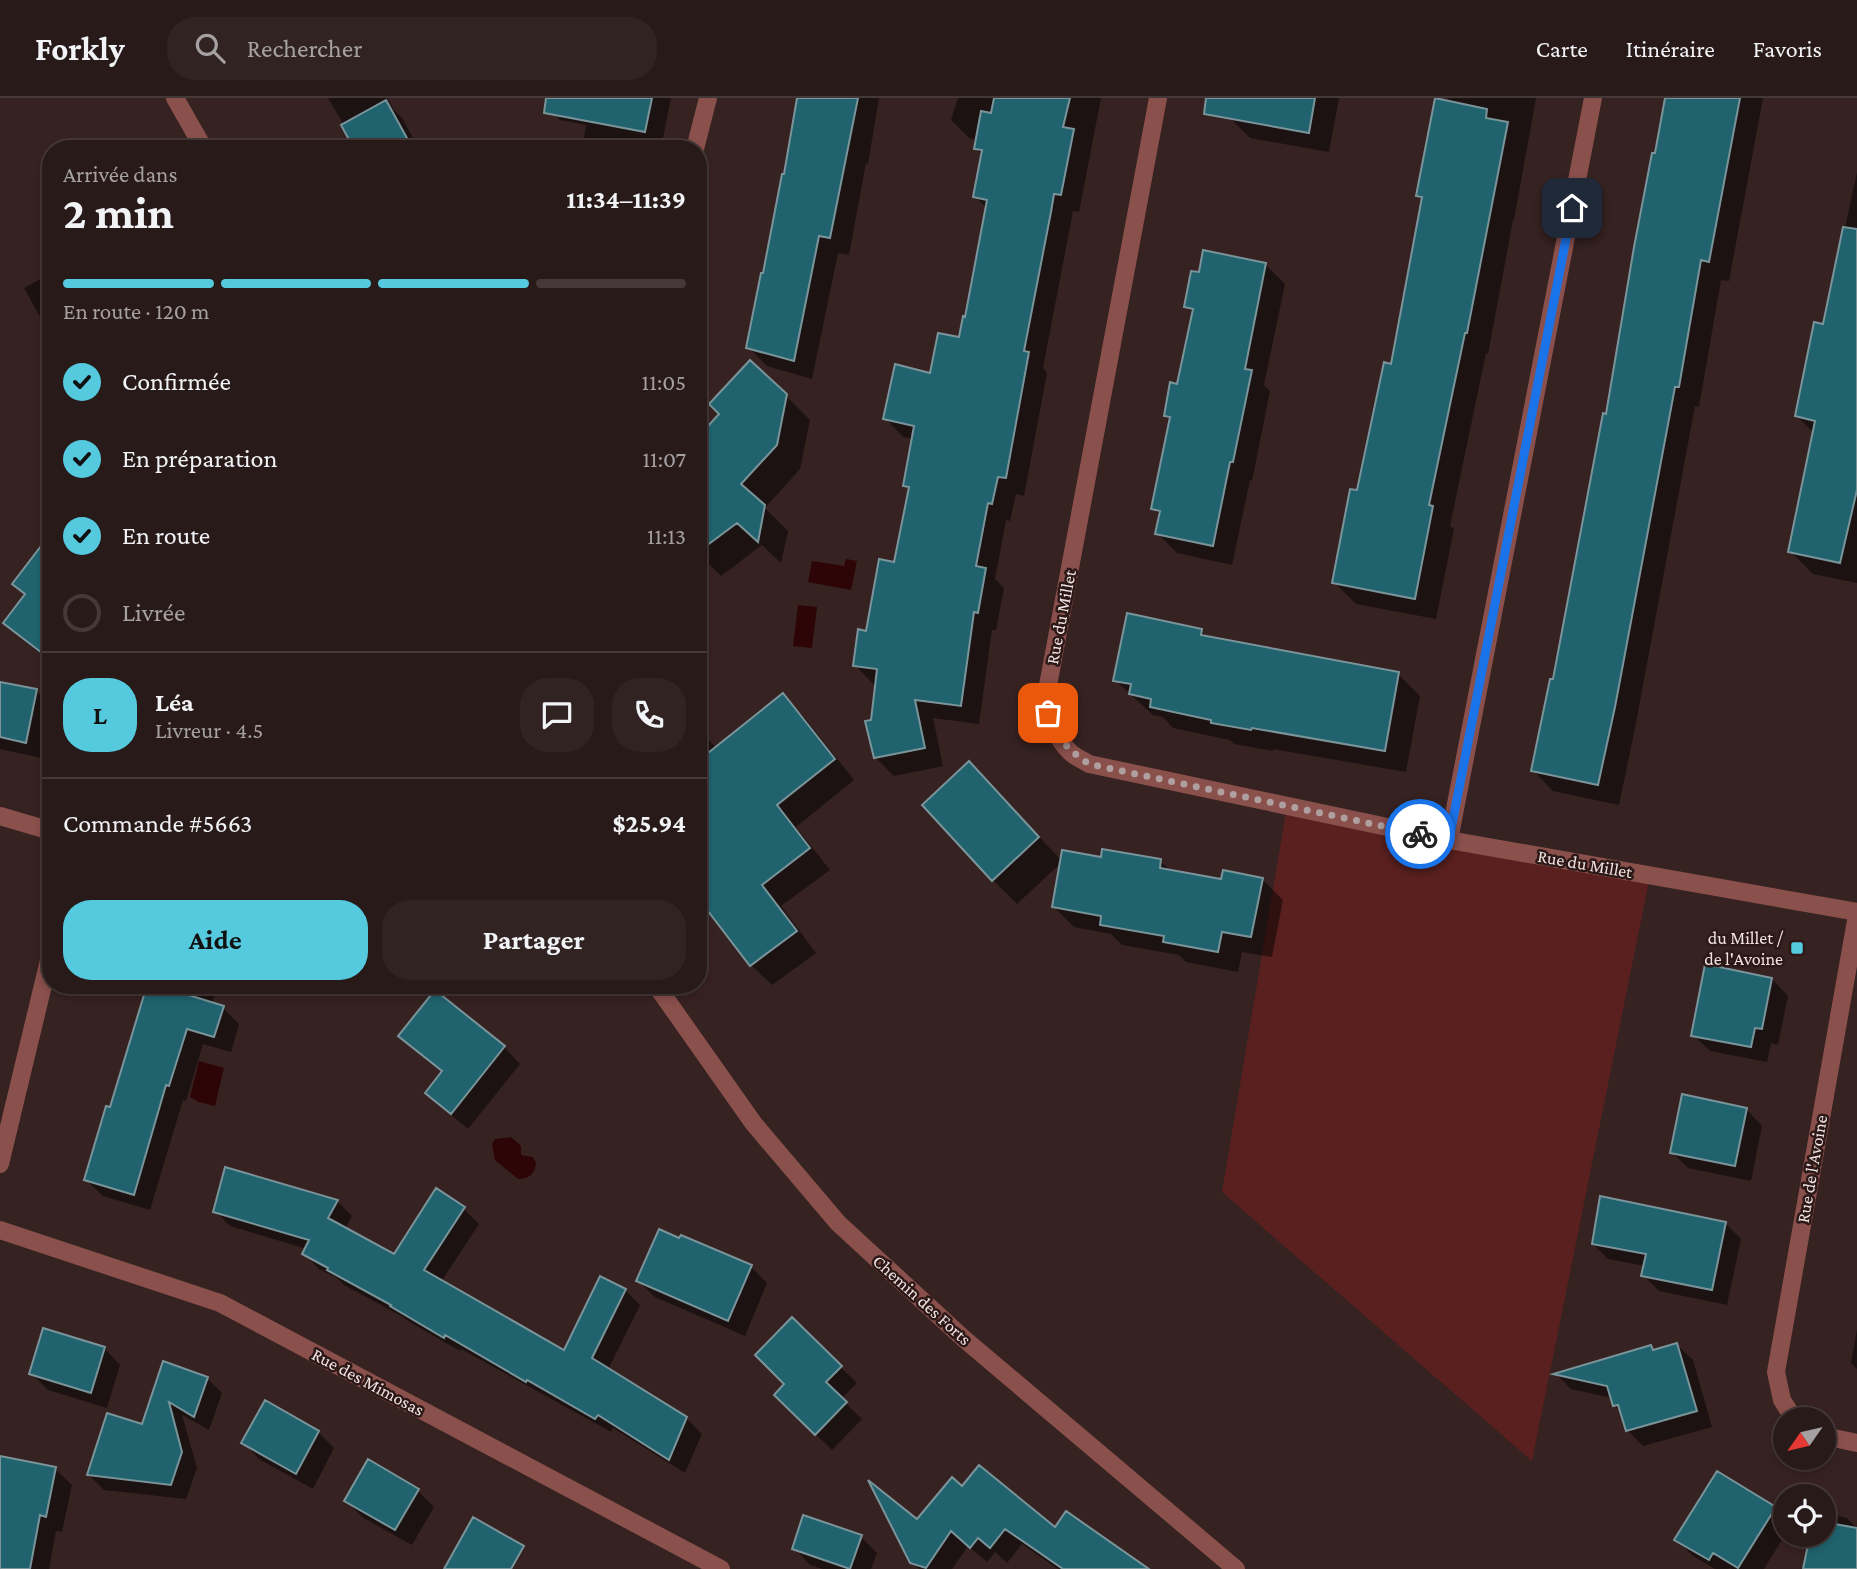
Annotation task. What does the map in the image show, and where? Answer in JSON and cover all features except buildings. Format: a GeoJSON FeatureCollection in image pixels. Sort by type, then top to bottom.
{"type":"FeatureCollection","features":[{"type":"Feature","properties":{"kind":"street"},"geometry":{"type":"LineString","coordinates":[[175,98],[199,140]]}},
{"type":"Feature","properties":{"kind":"street"},"geometry":{"type":"LineString","coordinates":[[697,140],[708,98]]}},
{"type":"Feature","properties":{"kind":"street","name":"Rue du Millet"},"geometry":{"type":"LineString","coordinates":[[1158,98],[1046,696],[1054,729],[1070,752],[1089,764],[1449,840],[1857,914]]}},
{"type":"Feature","properties":{"kind":"street"},"geometry":{"type":"LineString","coordinates":[[1449,840],[1593,98]]}},
{"type":"Feature","properties":{"kind":"street"},"geometry":{"type":"LineString","coordinates":[[0,817],[42,829]]}},
{"type":"Feature","properties":{"kind":"street","name":"Rue de l'Avoine"},"geometry":{"type":"LineString","coordinates":[[1786,1407],[1782,1400],[1776,1372],[1857,914]]}},
{"type":"Feature","properties":{"kind":"street"},"geometry":{"type":"LineString","coordinates":[[0,1164],[42,989]]}},
{"type":"Feature","properties":{"kind":"street","name":"Chemin des Forts"},"geometry":{"type":"LineString","coordinates":[[662,994],[754,1124],[838,1223],[963,1338],[1236,1569]]}},
{"type":"Feature","properties":{"kind":"street","name":"Rue des Mimosas"},"geometry":{"type":"LineString","coordinates":[[0,1230],[220,1303],[721,1569]]}},
{"type":"Feature","properties":{"kind":"street"},"geometry":{"type":"LineString","coordinates":[[1836,1439],[1857,1443]]}},
{"type":"Feature","properties":{"kind":"shaded area"},"geometry":{"type":"Polygon","coordinates":[[[846,559],[857,561],[851,590],[808,582],[812,561],[844,566],[846,559]]]}},
{"type":"Feature","properties":{"kind":"shaded area"},"geometry":{"type":"Polygon","coordinates":[[[798,605],[817,607],[812,648],[793,646],[798,605]]]}},
{"type":"Feature","properties":{"kind":"shaded area"},"geometry":{"type":"Polygon","coordinates":[[[1287,806],[1650,876],[1532,1461],[1222,1192],[1287,806]]]}},
{"type":"Feature","properties":{"kind":"shaded area"},"geometry":{"type":"Polygon","coordinates":[[[199,1061],[224,1068],[215,1106],[190,1097],[199,1061]]]}},
{"type":"Feature","properties":{"kind":"shaded area"},"geometry":{"type":"Polygon","coordinates":[[[511,1137],[521,1146],[521,1155],[533,1157],[536,1163],[533,1173],[525,1178],[518,1179],[495,1160],[492,1144],[495,1139],[511,1137]]]}},
{"type":"Feature","properties":{"kind":"way so far"},"geometry":{"type":"LineString","coordinates":[[1048,713],[1054,729],[1070,752],[1089,764],[1420,834]]}},
{"type":"Feature","properties":{"kind":"place","name":"du Millet / de l'Avoine"},"geometry":{"type":"Point","coordinates":[1797,948]}},
{"type":"Feature","properties":{"kind":"route"},"geometry":{"type":"LineString","coordinates":[[1420,834],[1449,840],[1572,208]]}}]}
